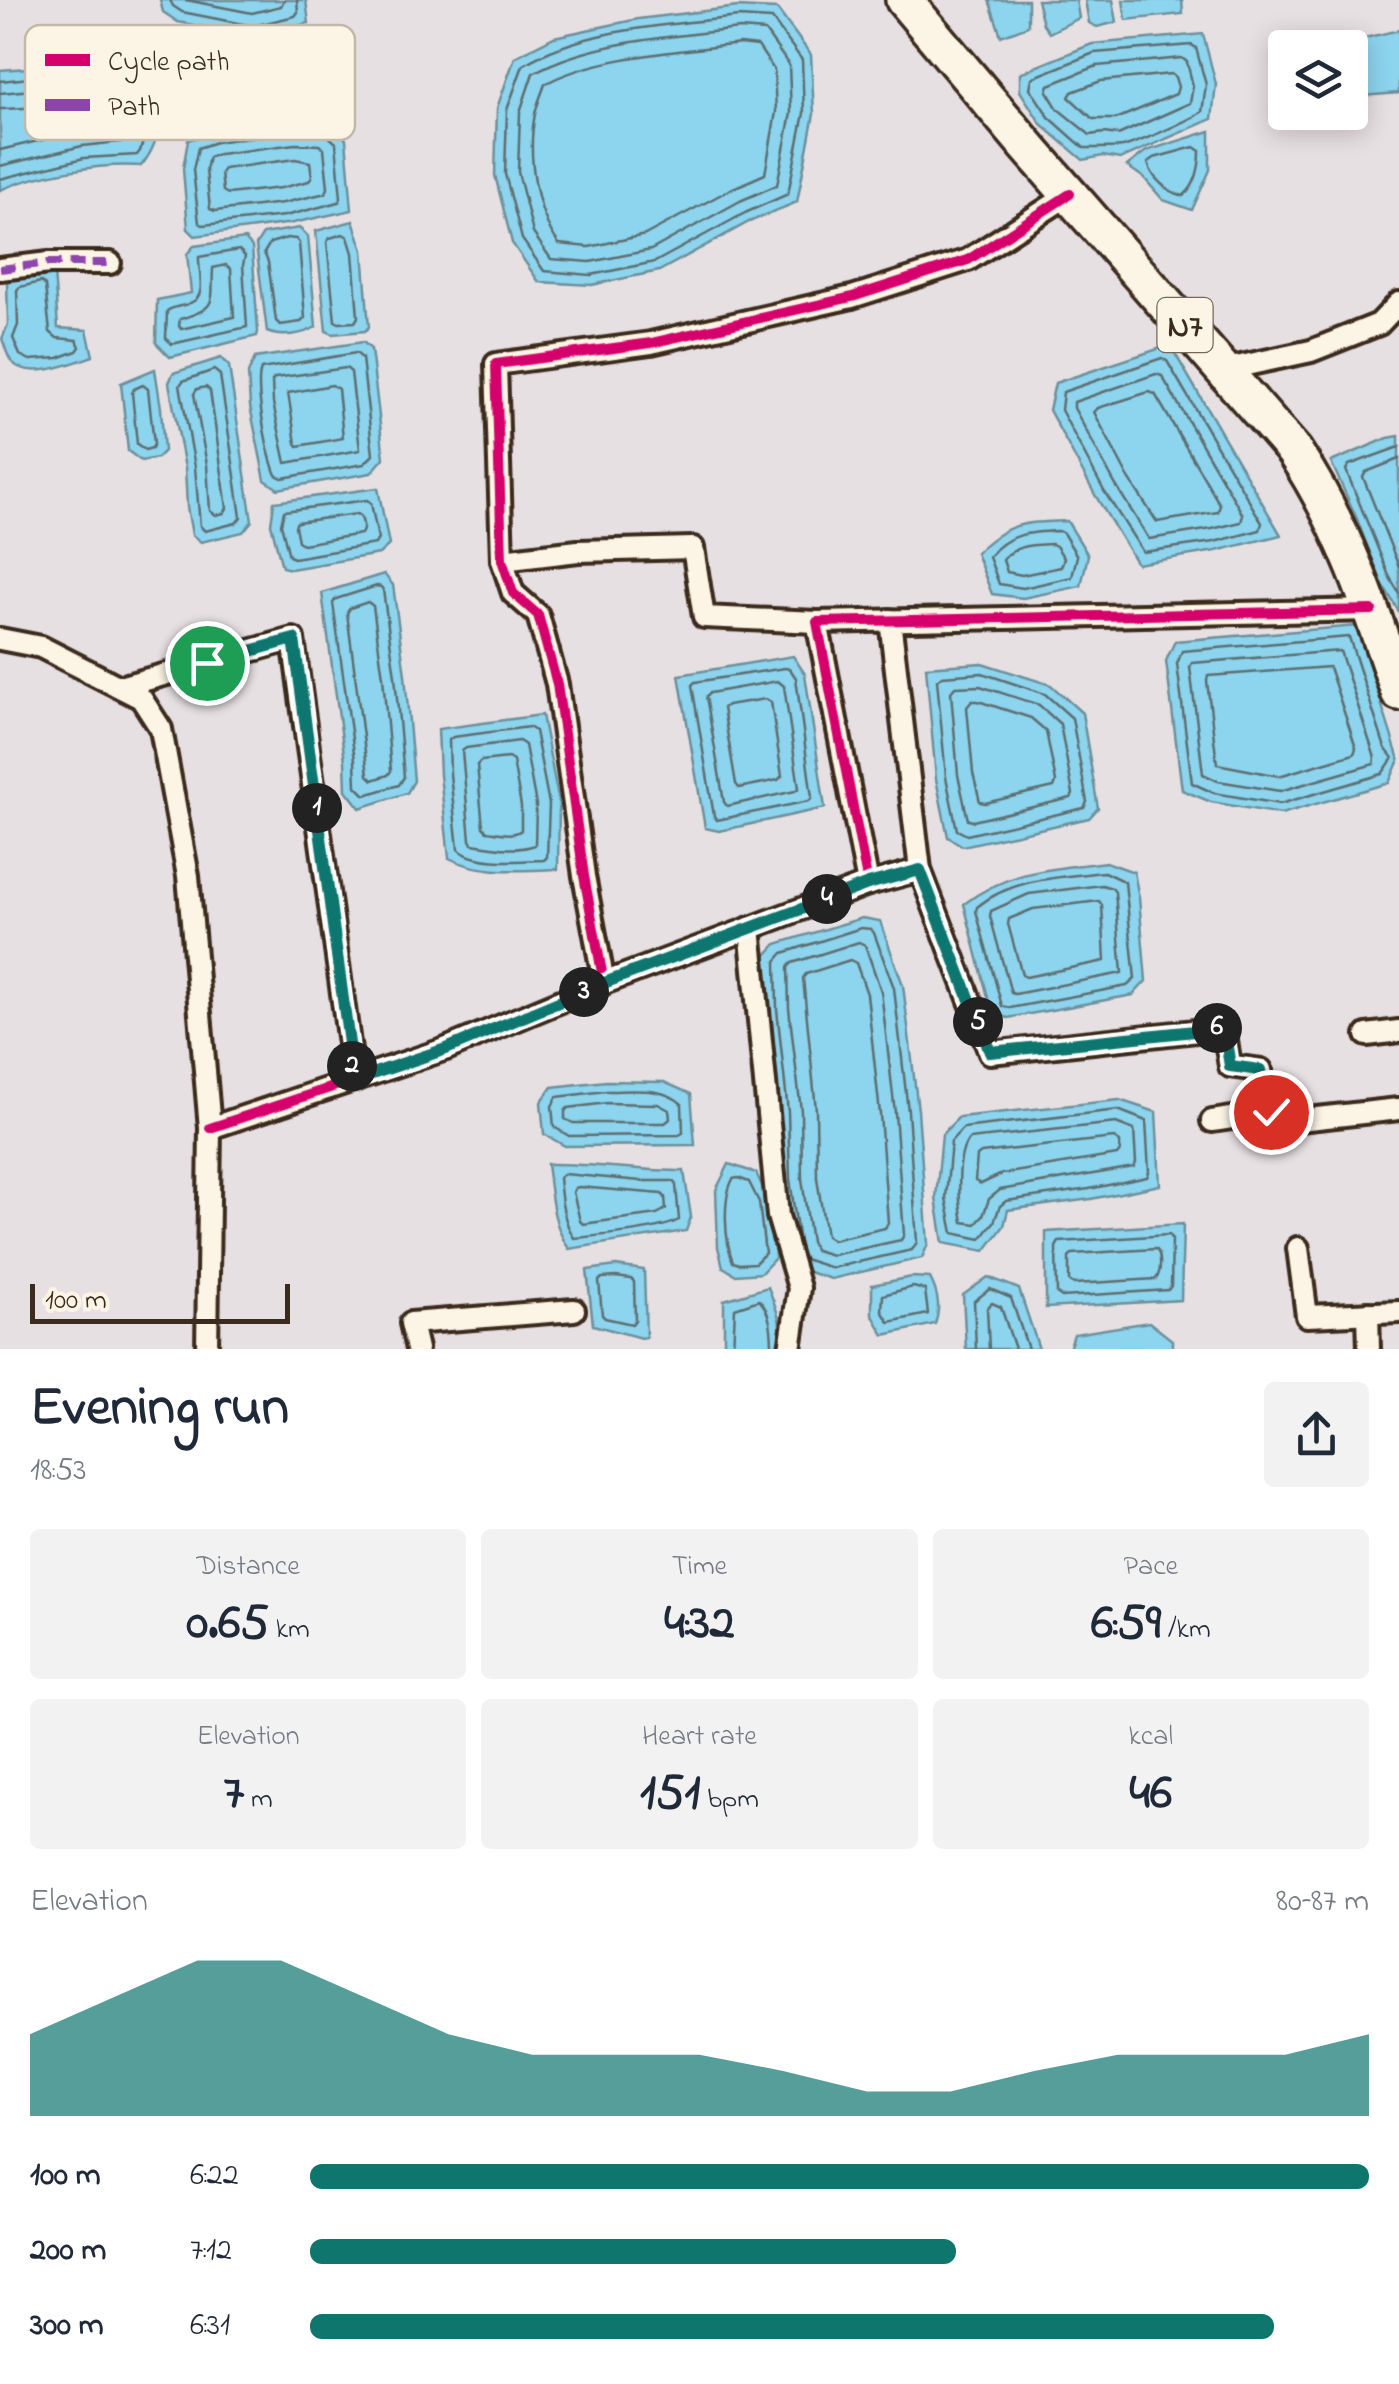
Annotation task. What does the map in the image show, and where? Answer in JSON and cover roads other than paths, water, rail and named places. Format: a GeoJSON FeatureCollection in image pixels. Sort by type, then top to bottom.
{"type":"FeatureCollection","features":[{"type":"Feature","properties":{"kind":"highway","name":"N7"},"geometry":{"type":"LineString","coordinates":[[904,0],[1280,432],[1312,477],[1344,542],[1399,692]]}},
{"type":"Feature","properties":{"kind":"street"},"geometry":{"type":"LineString","coordinates":[[604,983],[584,876],[557,684],[538,615],[513,592],[502,560],[496,364],[650,343],[852,298],[968,260],[1070,194]]}},
{"type":"Feature","properties":{"kind":"street"},"geometry":{"type":"LineString","coordinates":[[0,269],[50,263],[110,263]]}},
{"type":"Feature","properties":{"kind":"street"},"geometry":{"type":"LineString","coordinates":[[1223,370],[1311,351],[1379,324],[1399,303]]}},
{"type":"Feature","properties":{"kind":"street"},"geometry":{"type":"LineString","coordinates":[[502,560],[578,551],[693,548],[704,617],[818,622],[1372,610]]}},
{"type":"Feature","properties":{"kind":"street"},"geometry":{"type":"LineString","coordinates":[[890,620],[920,870],[990,1052],[1224,1028],[1230,1066],[1260,1070],[1271,1112],[1212,1121],[1286,1110],[1299,1120],[1399,1109]]}},
{"type":"Feature","properties":{"kind":"street"},"geometry":{"type":"LineString","coordinates":[[818,622],[868,884]]}},
{"type":"Feature","properties":{"kind":"street"},"geometry":{"type":"LineString","coordinates":[[0,639],[41,647],[141,698],[161,729],[188,876],[210,1128],[207,1349]]}},
{"type":"Feature","properties":{"kind":"street"},"geometry":{"type":"LineString","coordinates":[[120,687],[294,639],[354,1080]]}},
{"type":"Feature","properties":{"kind":"street"},"geometry":{"type":"LineString","coordinates":[[210,1128],[446,1049],[604,983],[868,884],[920,870]]}},
{"type":"Feature","properties":{"kind":"street"},"geometry":{"type":"LineString","coordinates":[[750,928],[778,1216],[799,1288],[790,1349]]}},
{"type":"Feature","properties":{"kind":"street"},"geometry":{"type":"LineString","coordinates":[[1367,1034],[1399,1031]]}},
{"type":"Feature","properties":{"kind":"street"},"geometry":{"type":"LineString","coordinates":[[1298,1248],[1308,1316],[1399,1312]]}},
{"type":"Feature","properties":{"kind":"street"},"geometry":{"type":"LineString","coordinates":[[418,1349],[411,1323],[574,1310]]}},
{"type":"Feature","properties":{"kind":"street"},"geometry":{"type":"LineString","coordinates":[[1368,1313],[1369,1349]]}},
{"type":"Feature","properties":{"kind":"water"},"geometry":{"type":"Polygon","coordinates":[[[160,0],[306,0],[309,23],[193,25],[178,22],[163,12],[160,0]]]}},
{"type":"Feature","properties":{"kind":"water"},"geometry":{"type":"Polygon","coordinates":[[[989,0],[1028,0],[1028,26],[1001,36],[989,0]]]}},
{"type":"Feature","properties":{"kind":"water"},"geometry":{"type":"Polygon","coordinates":[[[1037,0],[1076,0],[1079,18],[1049,33],[1037,0]]]}},
{"type":"Feature","properties":{"kind":"water"},"geometry":{"type":"Polygon","coordinates":[[[1085,0],[1113,0],[1117,22],[1097,27],[1089,23],[1085,0]]]}},
{"type":"Feature","properties":{"kind":"water"},"geometry":{"type":"Polygon","coordinates":[[[1123,0],[1182,0],[1183,14],[1126,20],[1123,0]]]}},
{"type":"Feature","properties":{"kind":"water"},"geometry":{"type":"Polygon","coordinates":[[[738,7],[777,9],[811,55],[814,114],[797,202],[749,222],[659,271],[592,285],[539,282],[512,243],[495,175],[497,108],[515,57],[554,37],[638,19],[738,7]]]}},
{"type":"Feature","properties":{"kind":"water"},"geometry":{"type":"Polygon","coordinates":[[[1399,30],[1399,93],[1368,96],[1368,37],[1399,30]]]}},
{"type":"Feature","properties":{"kind":"water"},"geometry":{"type":"Polygon","coordinates":[[[1203,34],[1216,84],[1212,119],[1120,159],[1103,156],[1083,160],[1041,124],[1020,91],[1020,73],[1092,44],[1203,34]]]}},
{"type":"Feature","properties":{"kind":"water"},"geometry":{"type":"Polygon","coordinates":[[[25,68],[25,140],[156,140],[150,152],[141,166],[69,171],[0,190],[0,70],[25,68]]]}},
{"type":"Feature","properties":{"kind":"water"},"geometry":{"type":"Polygon","coordinates":[[[1210,131],[1210,170],[1192,210],[1163,200],[1127,166],[1146,151],[1210,131]]]}},
{"type":"Feature","properties":{"kind":"water"},"geometry":{"type":"Polygon","coordinates":[[[188,140],[346,140],[352,210],[293,223],[195,236],[188,229],[183,169],[188,140]]]}},
{"type":"Feature","properties":{"kind":"water"},"geometry":{"type":"Polygon","coordinates":[[[353,221],[363,250],[369,327],[365,331],[333,334],[326,331],[316,231],[353,221]]]}},
{"type":"Feature","properties":{"kind":"water"},"geometry":{"type":"Polygon","coordinates":[[[299,228],[308,236],[316,327],[292,335],[273,334],[267,332],[256,245],[263,234],[299,228]]]}},
{"type":"Feature","properties":{"kind":"water"},"geometry":{"type":"Polygon","coordinates":[[[245,239],[252,247],[257,336],[170,357],[156,343],[157,300],[191,293],[187,254],[194,246],[245,239]]]}},
{"type":"Feature","properties":{"kind":"water"},"geometry":{"type":"Polygon","coordinates":[[[43,270],[54,272],[58,328],[87,330],[93,356],[51,369],[29,370],[12,362],[2,339],[8,324],[7,280],[43,270]]]}},
{"type":"Feature","properties":{"kind":"water"},"geometry":{"type":"Polygon","coordinates":[[[363,342],[371,349],[384,458],[371,473],[278,489],[265,480],[250,406],[248,373],[255,358],[363,342]]]}},
{"type":"Feature","properties":{"kind":"water"},"geometry":{"type":"Polygon","coordinates":[[[1170,345],[1281,535],[1137,564],[1049,410],[1055,383],[1170,345]]]}},
{"type":"Feature","properties":{"kind":"water"},"geometry":{"type":"Polygon","coordinates":[[[221,358],[229,366],[252,521],[243,532],[201,542],[192,535],[185,468],[169,383],[173,373],[221,358]]]}},
{"type":"Feature","properties":{"kind":"water"},"geometry":{"type":"Polygon","coordinates":[[[155,369],[164,451],[157,458],[141,461],[128,451],[121,383],[155,369]]]}},
{"type":"Feature","properties":{"kind":"water"},"geometry":{"type":"Polygon","coordinates":[[[1399,436],[1399,612],[1380,580],[1331,462],[1399,436]]]}},
{"type":"Feature","properties":{"kind":"water"},"geometry":{"type":"Polygon","coordinates":[[[378,488],[389,545],[379,554],[291,569],[282,567],[271,524],[274,502],[378,488]]]}},
{"type":"Feature","properties":{"kind":"water"},"geometry":{"type":"Polygon","coordinates":[[[1067,521],[1088,555],[1081,586],[1023,598],[992,594],[976,553],[1008,529],[1067,521]]]}},
{"type":"Feature","properties":{"kind":"water"},"geometry":{"type":"Polygon","coordinates":[[[384,574],[393,585],[414,781],[407,793],[360,808],[346,790],[322,593],[384,574]]]}},
{"type":"Feature","properties":{"kind":"water"},"geometry":{"type":"Polygon","coordinates":[[[1357,626],[1399,760],[1389,783],[1281,814],[1211,802],[1182,790],[1166,661],[1175,641],[1357,626]]]}},
{"type":"Feature","properties":{"kind":"water"},"geometry":{"type":"Polygon","coordinates":[[[793,656],[805,674],[825,808],[719,831],[705,828],[679,675],[793,656]]]}},
{"type":"Feature","properties":{"kind":"water"},"geometry":{"type":"Polygon","coordinates":[[[982,663],[1051,685],[1082,713],[1098,808],[1089,818],[963,846],[948,837],[936,779],[926,667],[982,663]]]}},
{"type":"Feature","properties":{"kind":"water"},"geometry":{"type":"Polygon","coordinates":[[[542,715],[559,803],[558,869],[488,869],[449,858],[438,729],[542,715]]]}},
{"type":"Feature","properties":{"kind":"water"},"geometry":{"type":"Polygon","coordinates":[[[1106,862],[1134,872],[1146,981],[1133,995],[1008,1018],[992,1013],[964,904],[1014,878],[1106,862]]]}},
{"type":"Feature","properties":{"kind":"water"},"geometry":{"type":"Polygon","coordinates":[[[862,918],[880,921],[903,985],[928,1244],[922,1258],[831,1279],[795,1268],[780,1181],[765,956],[776,944],[862,918]]]}},
{"type":"Feature","properties":{"kind":"water"},"geometry":{"type":"Polygon","coordinates":[[[606,1081],[664,1082],[691,1094],[695,1145],[565,1146],[544,1134],[541,1102],[552,1087],[606,1081]]]}},
{"type":"Feature","properties":{"kind":"water"},"geometry":{"type":"Polygon","coordinates":[[[1119,1100],[1156,1112],[1160,1185],[1008,1210],[1004,1226],[985,1251],[943,1243],[936,1198],[942,1134],[959,1117],[1119,1100]]]}},
{"type":"Feature","properties":{"kind":"water"},"geometry":{"type":"Polygon","coordinates":[[[547,1164],[684,1171],[691,1217],[686,1231],[569,1249],[556,1219],[547,1164]]]}},
{"type":"Feature","properties":{"kind":"water"},"geometry":{"type":"Polygon","coordinates":[[[729,1164],[756,1173],[769,1205],[775,1258],[761,1273],[736,1275],[723,1267],[718,1247],[716,1190],[729,1164]]]}},
{"type":"Feature","properties":{"kind":"water"},"geometry":{"type":"Polygon","coordinates":[[[1183,1224],[1181,1300],[1046,1308],[1046,1232],[1183,1224]]]}},
{"type":"Feature","properties":{"kind":"water"},"geometry":{"type":"Polygon","coordinates":[[[616,1266],[644,1270],[646,1337],[593,1325],[587,1270],[616,1266]]]}},
{"type":"Feature","properties":{"kind":"water"},"geometry":{"type":"Polygon","coordinates":[[[912,1277],[930,1278],[933,1284],[938,1306],[935,1324],[884,1335],[872,1314],[872,1285],[912,1277]]]}},
{"type":"Feature","properties":{"kind":"water"},"geometry":{"type":"Polygon","coordinates":[[[988,1277],[1019,1289],[1039,1349],[966,1349],[963,1295],[988,1277]]]}},
{"type":"Feature","properties":{"kind":"water"},"geometry":{"type":"Polygon","coordinates":[[[768,1287],[780,1325],[781,1349],[724,1349],[724,1300],[768,1287]]]}},
{"type":"Feature","properties":{"kind":"water"},"geometry":{"type":"Polygon","coordinates":[[[1149,1322],[1172,1340],[1172,1349],[1069,1349],[1074,1334],[1149,1322]]]}}]}
